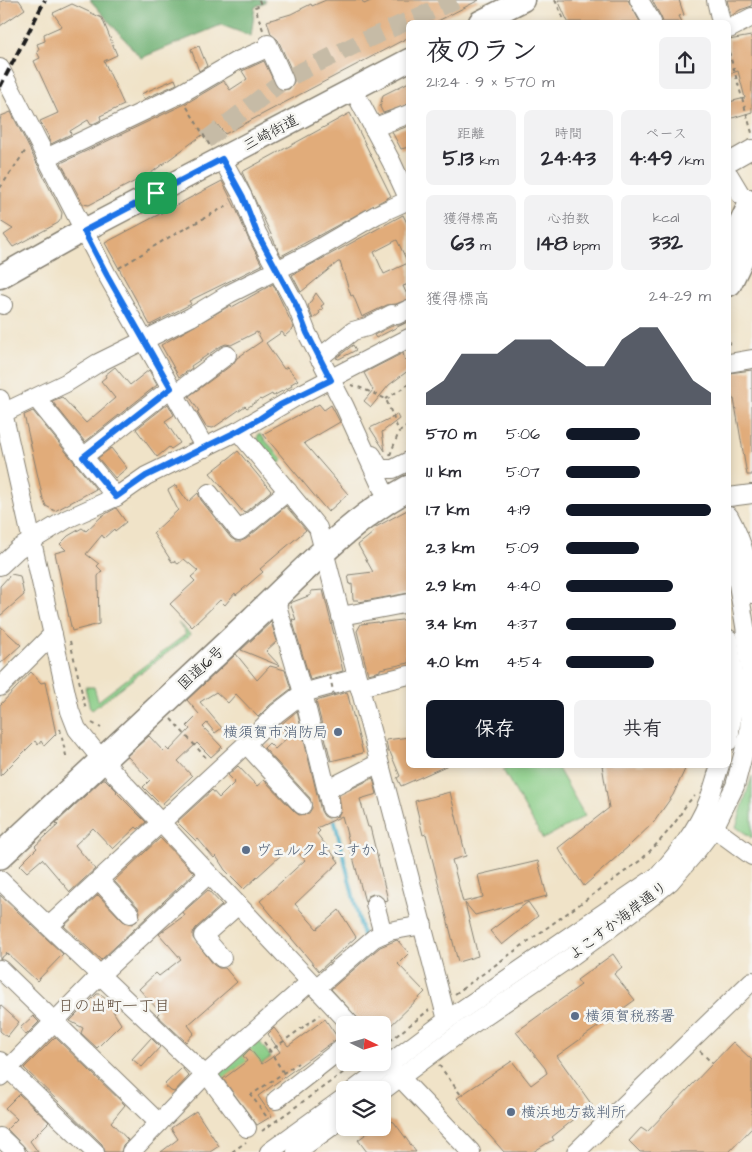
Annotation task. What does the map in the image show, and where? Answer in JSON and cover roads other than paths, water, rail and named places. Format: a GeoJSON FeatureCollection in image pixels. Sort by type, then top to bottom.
{"type":"FeatureCollection","features":[{"type":"Feature","properties":{"kind":"highway"},"geometry":{"type":"LineString","coordinates":[[731,247],[752,202]]}},
{"type":"Feature","properties":{"kind":"highway"},"geometry":{"type":"LineString","coordinates":[[731,279],[752,235]]}},
{"type":"Feature","properties":{"kind":"highway","name":"国道16号"},"geometry":{"type":"LineString","coordinates":[[0,838],[382,488],[406,476]]}},
{"type":"Feature","properties":{"kind":"highway","name":"国道16号"},"geometry":{"type":"LineString","coordinates":[[0,856],[99,746],[277,597],[322,545],[406,490]]}},
{"type":"Feature","properties":{"kind":"main road"},"geometry":{"type":"LineString","coordinates":[[488,20],[523,0]]}},
{"type":"Feature","properties":{"kind":"main road","name":"三崎街道"},"geometry":{"type":"LineString","coordinates":[[0,277],[217,154],[406,62]]}},
{"type":"Feature","properties":{"kind":"street"},"geometry":{"type":"LineString","coordinates":[[639,0],[651,20]]}},
{"type":"Feature","properties":{"kind":"street"},"geometry":{"type":"LineString","coordinates":[[716,0],[721,20]]}},
{"type":"Feature","properties":{"kind":"street"},"geometry":{"type":"LineString","coordinates":[[731,28],[752,16]]}},
{"type":"Feature","properties":{"kind":"street"},"geometry":{"type":"LineString","coordinates":[[46,158],[180,94],[235,62],[266,47],[284,80]]}},
{"type":"Feature","properties":{"kind":"street"},"geometry":{"type":"LineString","coordinates":[[0,68],[107,275],[205,448]]}},
{"type":"Feature","properties":{"kind":"street"},"geometry":{"type":"LineString","coordinates":[[353,89],[406,193]]}},
{"type":"Feature","properties":{"kind":"street"},"geometry":{"type":"LineString","coordinates":[[373,128],[406,115]]}},
{"type":"Feature","properties":{"kind":"street"},"geometry":{"type":"LineString","coordinates":[[731,161],[752,149]]}},
{"type":"Feature","properties":{"kind":"street"},"geometry":{"type":"LineString","coordinates":[[217,154],[243,197],[257,233],[297,307],[319,358],[337,381],[382,488]]}},
{"type":"Feature","properties":{"kind":"street"},"geometry":{"type":"LineString","coordinates":[[731,178],[741,195],[752,202]]}},
{"type":"Feature","properties":{"kind":"street"},"geometry":{"type":"LineString","coordinates":[[342,1016],[161,823],[99,746],[77,729],[73,719],[61,635],[6,451],[2,406],[36,398],[66,383],[98,363],[191,317],[229,294],[322,247],[376,215],[406,201]]}},
{"type":"Feature","properties":{"kind":"street"},"geometry":{"type":"LineString","coordinates":[[319,358],[353,331],[367,327],[392,314],[397,315],[406,310]]}},
{"type":"Feature","properties":{"kind":"street"},"geometry":{"type":"LineString","coordinates":[[0,566],[11,554],[67,518],[116,497],[146,476],[238,431],[294,398],[337,381],[406,340]]}},
{"type":"Feature","properties":{"kind":"street"},"geometry":{"type":"LineString","coordinates":[[406,344],[348,375],[346,386],[348,391],[343,392],[349,410],[380,469],[393,469],[406,462]]}},
{"type":"Feature","properties":{"kind":"street"},"geometry":{"type":"LineString","coordinates":[[83,457],[173,391],[227,355]]}},
{"type":"Feature","properties":{"kind":"street"},"geometry":{"type":"LineString","coordinates":[[731,363],[752,359]]}},
{"type":"Feature","properties":{"kind":"street"},"geometry":{"type":"LineString","coordinates":[[36,398],[116,497]]}},
{"type":"Feature","properties":{"kind":"street"},"geometry":{"type":"LineString","coordinates":[[238,431],[318,528],[447,1020]]}},
{"type":"Feature","properties":{"kind":"street"},"geometry":{"type":"LineString","coordinates":[[209,493],[239,531],[288,491]]}},
{"type":"Feature","properties":{"kind":"street"},"geometry":{"type":"LineString","coordinates":[[731,497],[752,494]]}},
{"type":"Feature","properties":{"kind":"street"},"geometry":{"type":"LineString","coordinates":[[731,519],[738,531],[748,564],[752,594]]}},
{"type":"Feature","properties":{"kind":"street","name":"よこすか海岸通り"},"geometry":{"type":"LineString","coordinates":[[391,1059],[659,875],[707,823],[735,786],[749,732],[751,676],[731,543]]}},
{"type":"Feature","properties":{"kind":"street"},"geometry":{"type":"LineString","coordinates":[[277,597],[278,609],[303,693],[331,808]]}},
{"type":"Feature","properties":{"kind":"street"},"geometry":{"type":"LineString","coordinates":[[341,616],[406,604]]}},
{"type":"Feature","properties":{"kind":"street"},"geometry":{"type":"LineString","coordinates":[[0,687],[61,635]]}},
{"type":"Feature","properties":{"kind":"street"},"geometry":{"type":"LineString","coordinates":[[731,656],[735,689],[731,724]]}},
{"type":"Feature","properties":{"kind":"street"},"geometry":{"type":"LineString","coordinates":[[50,925],[277,713],[303,693],[406,675]]}},
{"type":"Feature","properties":{"kind":"street"},"geometry":{"type":"LineString","coordinates":[[246,744],[302,804]]}},
{"type":"Feature","properties":{"kind":"street"},"geometry":{"type":"LineString","coordinates":[[328,790],[379,763]]}},
{"type":"Feature","properties":{"kind":"street","name":"よこすか海岸通り"},"geometry":{"type":"LineString","coordinates":[[391,1085],[461,1032],[571,957],[670,882],[695,853],[707,823],[708,802],[719,768]]}},
{"type":"Feature","properties":{"kind":"street"},"geometry":{"type":"LineString","coordinates":[[707,823],[752,856]]}},
{"type":"Feature","properties":{"kind":"street"},"geometry":{"type":"LineString","coordinates":[[95,1152],[3,1069],[54,1022],[101,974],[209,874]]}},
{"type":"Feature","properties":{"kind":"street"},"geometry":{"type":"LineString","coordinates":[[0,880],[50,925],[205,1074],[250,1135]]}},
{"type":"Feature","properties":{"kind":"street"},"geometry":{"type":"LineString","coordinates":[[99,880],[130,914]]}},
{"type":"Feature","properties":{"kind":"street"},"geometry":{"type":"LineString","coordinates":[[375,904],[382,934]]}},
{"type":"Feature","properties":{"kind":"street"},"geometry":{"type":"LineString","coordinates":[[222,958],[203,936],[238,905]]}},
{"type":"Feature","properties":{"kind":"street"},"geometry":{"type":"LineString","coordinates":[[131,1152],[205,1074],[313,985],[374,938],[389,931],[423,925]]}},
{"type":"Feature","properties":{"kind":"street"},"geometry":{"type":"LineString","coordinates":[[0,969],[159,1123]]}},
{"type":"Feature","properties":{"kind":"street"},"geometry":{"type":"LineString","coordinates":[[584,1150],[752,981]]}},
{"type":"Feature","properties":{"kind":"street"},"geometry":{"type":"LineString","coordinates":[[276,1100],[336,1053]]}},
{"type":"Feature","properties":{"kind":"street"},"geometry":{"type":"LineString","coordinates":[[391,1067],[470,1152]]}},
{"type":"Feature","properties":{"kind":"street","name":"よこすか海岸通り"},"geometry":{"type":"LineString","coordinates":[[364,1081],[376,1071]]}},
{"type":"Feature","properties":{"kind":"street"},"geometry":{"type":"LineString","coordinates":[[269,1152],[336,1104]]}},
{"type":"Feature","properties":{"kind":"street"},"geometry":{"type":"LineString","coordinates":[[296,1152],[336,1123]]}},
{"type":"Feature","properties":{"kind":"street"},"geometry":{"type":"LineString","coordinates":[[0,1137],[16,1152]]}},
{"type":"Feature","properties":{"kind":"waterway"},"geometry":{"type":"LineString","coordinates":[[334,818],[363,936]]}},
{"type":"Feature","properties":{"kind":"tunnel"},"geometry":{"type":"LineString","coordinates":[[411,20],[456,0]]}},
{"type":"Feature","properties":{"kind":"tunnel"},"geometry":{"type":"LineString","coordinates":[[206,140],[284,80],[406,22]]}},
{"type":"Feature","properties":{"kind":"railway"},"geometry":{"type":"LineString","coordinates":[[0,87],[45,0]]}},
{"type":"Feature","properties":{"kind":"place","name":"横須賀市消防局"},"geometry":{"type":"Point","coordinates":[338,732]}},
{"type":"Feature","properties":{"kind":"place","name":"ヴェルクよこすか"},"geometry":{"type":"Point","coordinates":[246,850]}},
{"type":"Feature","properties":{"kind":"place","name":"横須賀税務署"},"geometry":{"type":"Point","coordinates":[575,1016]}},
{"type":"Feature","properties":{"kind":"place","name":"横浜地方裁判所"},"geometry":{"type":"Point","coordinates":[511,1112]}},
{"type":"Feature","properties":{"kind":"district","name":"日の出町一丁目"},"geometry":{"type":"Point","coordinates":[114,1006]}}]}
